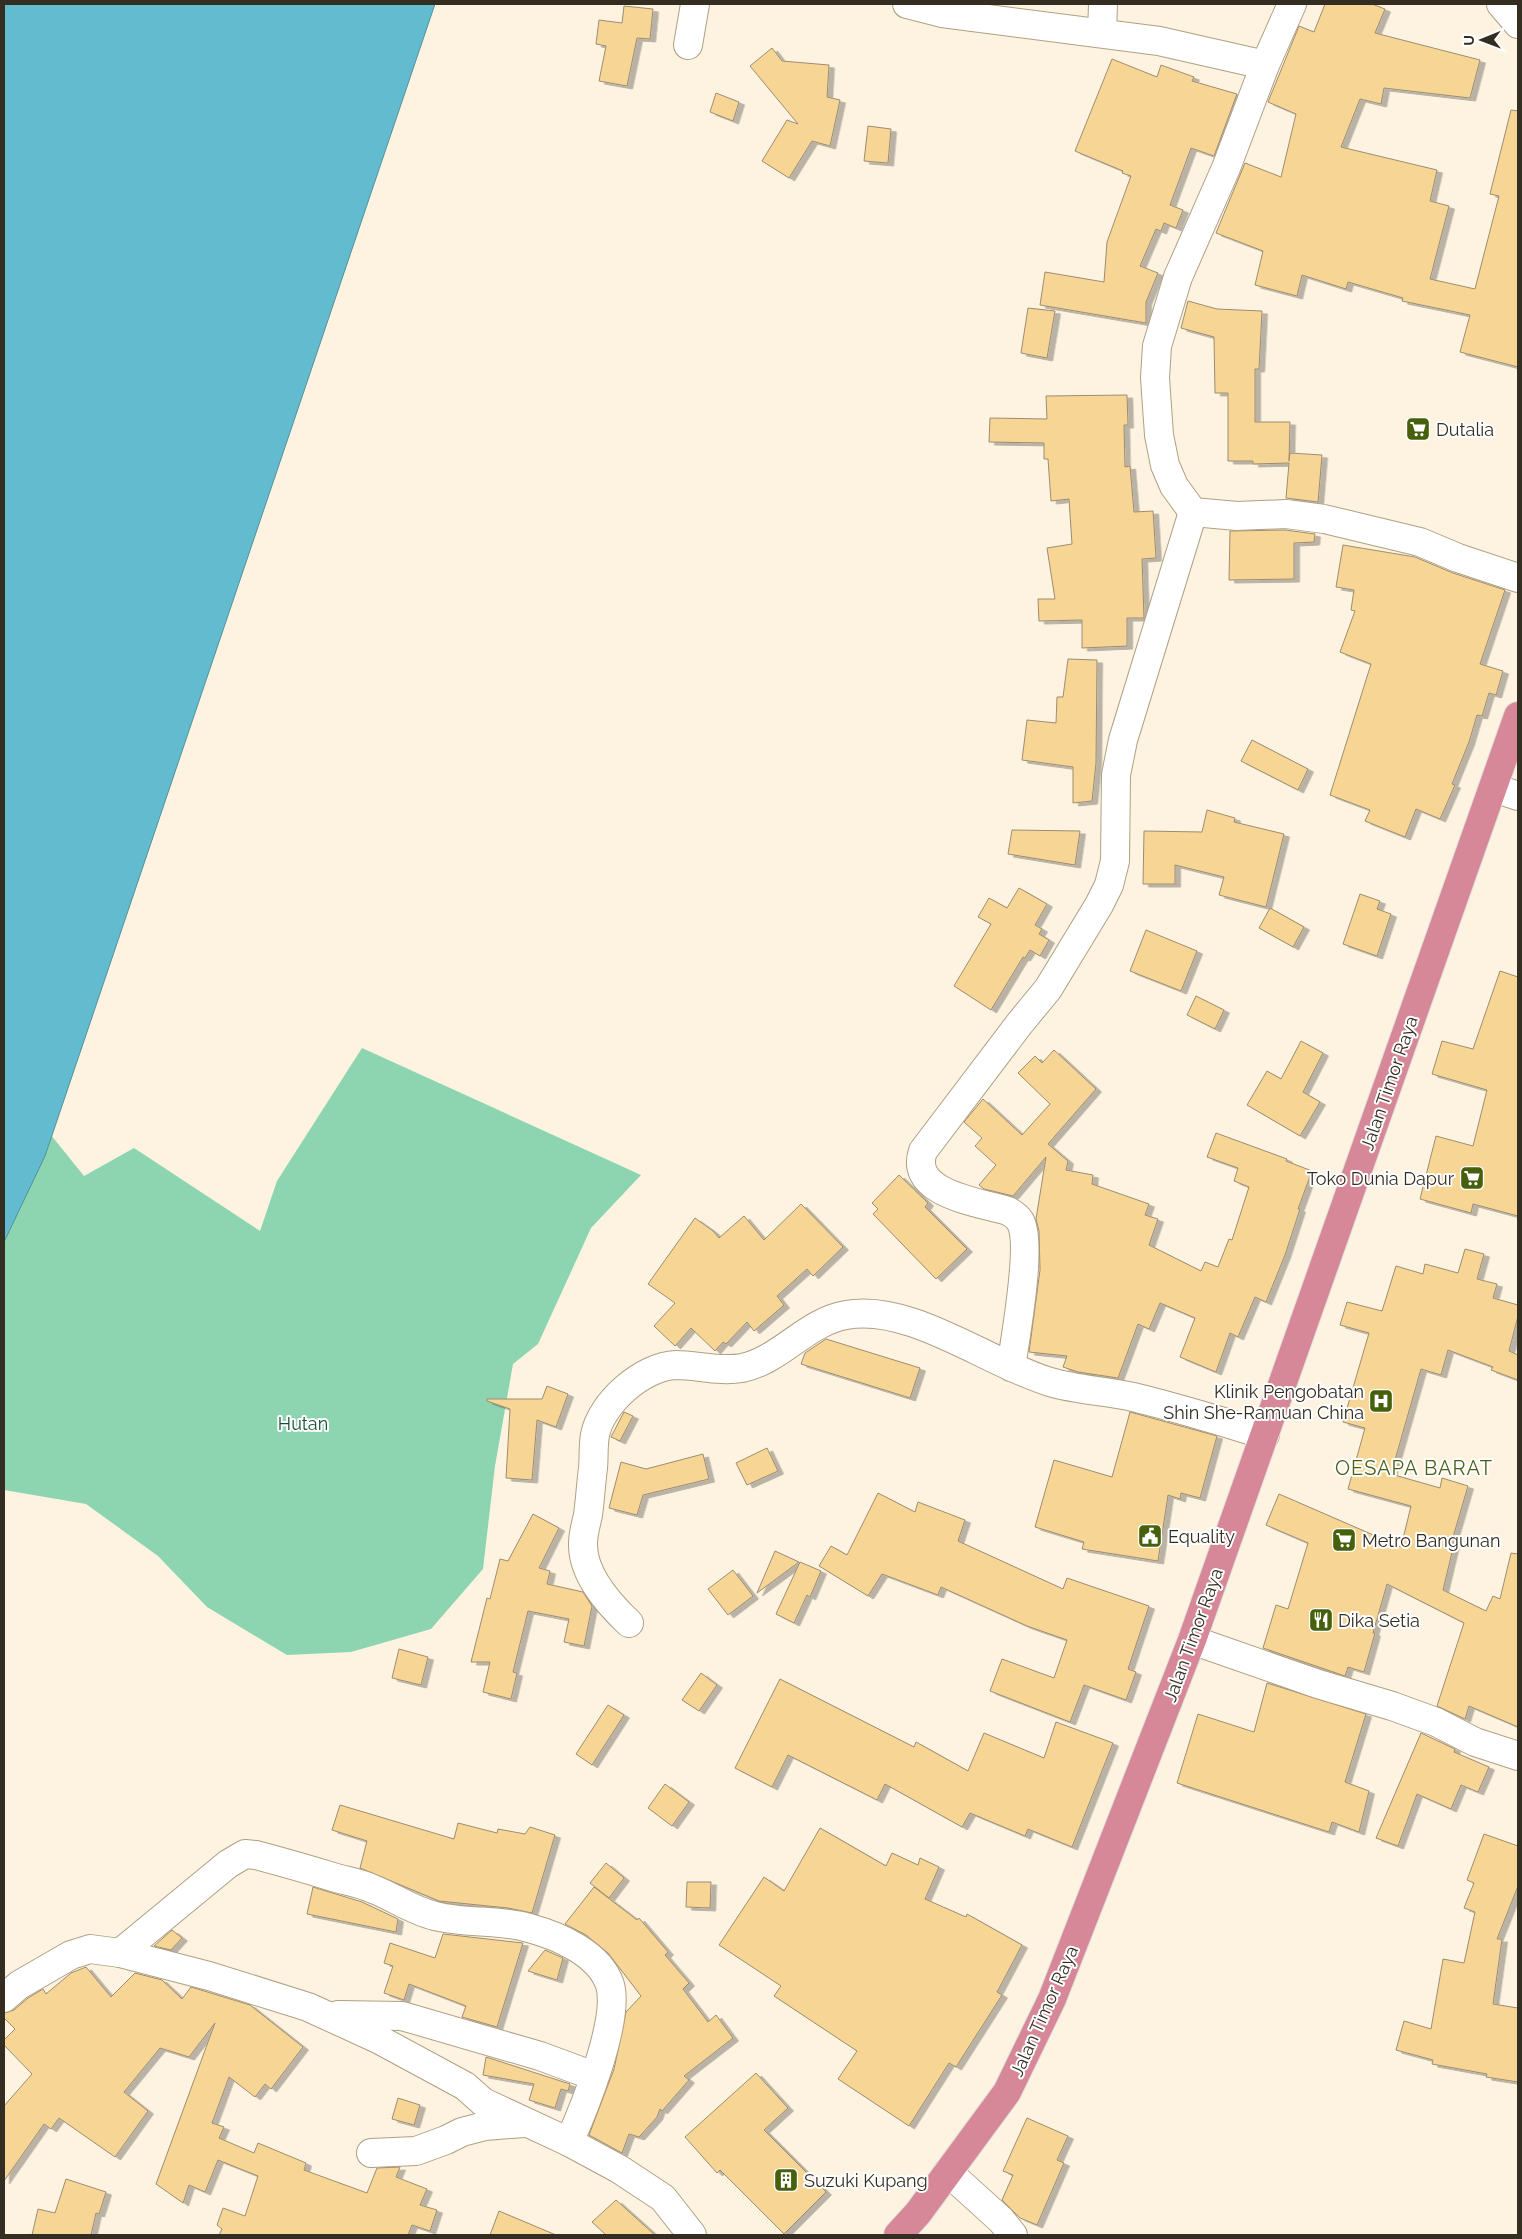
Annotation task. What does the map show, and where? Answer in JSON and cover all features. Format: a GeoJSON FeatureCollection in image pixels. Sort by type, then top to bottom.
{"type":"FeatureCollection","features":[{"type":"Feature","properties":{"kind":"highway","name":"Jalan Timor Raya"},"geometry":{"type":"LineString","coordinates":[[898,2235],[918,2213],[1007,2092],[1052,1999],[1192,1640],[1265,1435],[1506,792],[1518,716]]}},
{"type":"Feature","properties":{"kind":"street"},"geometry":{"type":"LineString","coordinates":[[688,45],[695,4]]}},
{"type":"Feature","properties":{"kind":"street"},"geometry":{"type":"LineString","coordinates":[[907,4],[942,12],[1159,41],[1265,65]]}},
{"type":"Feature","properties":{"kind":"street"},"geometry":{"type":"LineString","coordinates":[[1102,34],[1104,4]]}},
{"type":"Feature","properties":{"kind":"street"},"geometry":{"type":"LineString","coordinates":[[1292,4],[1265,65],[1226,168],[1178,277],[1157,346],[1155,378],[1159,435],[1165,465],[1174,486],[1193,512],[1237,516],[1286,514],[1324,519],[1420,542],[1458,558],[1518,578]]}},
{"type":"Feature","properties":{"kind":"street"},"geometry":{"type":"LineString","coordinates":[[1501,4],[1518,24]]}},
{"type":"Feature","properties":{"kind":"street"},"geometry":{"type":"LineString","coordinates":[[1011,1367],[1020,1306],[1025,1246],[1021,1222],[1016,1215],[1008,1211],[945,1192],[931,1185],[921,1171],[920,1161],[923,1151],[1048,989],[1084,933],[1109,884],[1115,861],[1116,775],[1123,740],[1193,512]]}},
{"type":"Feature","properties":{"kind":"street"},"geometry":{"type":"LineString","coordinates":[[629,1623],[611,1605],[598,1586],[586,1564],[583,1544],[590,1503],[595,1435],[607,1410],[635,1380],[657,1368],[675,1365],[742,1368],[774,1354],[819,1323],[846,1315],[886,1315],[980,1350],[1011,1367],[1053,1383],[1131,1397],[1190,1412],[1265,1435]]}},
{"type":"Feature","properties":{"kind":"street"},"geometry":{"type":"LineString","coordinates":[[1192,1640],[1318,1684],[1392,1706],[1436,1722],[1475,1742],[1518,1756]]}},
{"type":"Feature","properties":{"kind":"street"},"geometry":{"type":"LineString","coordinates":[[120,1953],[228,1864],[245,1854],[256,1855],[372,1888],[436,1917],[497,1922],[529,1928],[567,1942],[593,1961],[604,1973],[610,1987],[610,2010],[607,2030],[583,2110],[569,2142]]}},
{"type":"Feature","properties":{"kind":"street"},"geometry":{"type":"LineString","coordinates":[[4,1998],[19,1985],[70,1955],[90,1949],[120,1953],[209,1976],[324,2013],[465,2086],[483,2102],[569,2142],[619,2169],[663,2198],[692,2235]]}},
{"type":"Feature","properties":{"kind":"street"},"geometry":{"type":"LineString","coordinates":[[324,2013],[354,2016],[402,2016],[540,2056],[594,2076]]}},
{"type":"Feature","properties":{"kind":"street"},"geometry":{"type":"LineString","coordinates":[[370,2153],[416,2151],[462,2132],[486,2126],[528,2123]]}},
{"type":"Feature","properties":{"kind":"street"},"geometry":{"type":"LineString","coordinates":[[948,2172],[1001,2220],[1013,2235]]}},
{"type":"Feature","properties":{"kind":"green space","name":"Hutan"},"geometry":{"type":"Polygon","coordinates":[[[362,1048],[641,1175],[591,1228],[538,1344],[513,1364],[495,1466],[483,1569],[431,1629],[351,1652],[287,1655],[207,1607],[158,1556],[86,1504],[4,1490],[4,1100],[17,1093],[84,1176],[134,1148],[260,1231],[277,1181],[362,1048]]]}},
{"type":"Feature","properties":{"kind":"water"},"geometry":{"type":"Polygon","coordinates":[[[4,4],[435,4],[45,1156],[4,1242],[4,4]]]}},
{"type":"Feature","properties":{"kind":"building"},"geometry":{"type":"Polygon","coordinates":[[[1325,4],[1372,4],[1385,9],[1375,33],[1480,60],[1470,98],[1384,88],[1381,104],[1360,99],[1341,147],[1437,170],[1430,201],[1449,206],[1430,279],[1475,289],[1499,196],[1490,194],[1511,110],[1518,111],[1518,367],[1460,352],[1470,315],[1402,301],[1403,298],[1348,282],[1346,289],[1302,275],[1297,296],[1255,285],[1263,251],[1216,233],[1245,163],[1281,177],[1296,114],[1268,102],[1299,26],[1314,32],[1325,4]]]}},
{"type":"Feature","properties":{"kind":"building"},"geometry":{"type":"Polygon","coordinates":[[[624,6],[653,9],[650,39],[637,38],[627,86],[599,81],[606,46],[596,44],[599,20],[622,23],[624,6]]]}},
{"type":"Feature","properties":{"kind":"building"},"geometry":{"type":"Polygon","coordinates":[[[772,48],[782,61],[829,65],[827,97],[840,100],[830,146],[812,141],[789,178],[762,161],[787,120],[798,124],[750,66],[772,48]]]}},
{"type":"Feature","properties":{"kind":"building"},"geometry":{"type":"Polygon","coordinates":[[[1112,59],[1157,77],[1161,65],[1194,77],[1192,81],[1237,94],[1214,156],[1191,148],[1170,205],[1183,210],[1176,228],[1164,223],[1161,231],[1156,229],[1140,266],[1158,273],[1146,302],[1146,323],[1040,305],[1045,272],[1104,282],[1107,242],[1131,176],[1075,151],[1112,59]]]}},
{"type":"Feature","properties":{"kind":"building"},"geometry":{"type":"Polygon","coordinates":[[[716,93],[739,102],[733,121],[710,112],[716,93]]]}},
{"type":"Feature","properties":{"kind":"building"},"geometry":{"type":"Polygon","coordinates":[[[868,126],[891,129],[888,163],[864,161],[868,126]]]}},
{"type":"Feature","properties":{"kind":"building"},"geometry":{"type":"Polygon","coordinates":[[[1188,301],[1217,309],[1262,311],[1259,369],[1255,369],[1255,422],[1290,422],[1289,461],[1290,453],[1322,455],[1318,502],[1286,498],[1289,463],[1253,464],[1253,461],[1228,461],[1228,393],[1215,393],[1214,337],[1181,328],[1188,301]]]}},
{"type":"Feature","properties":{"kind":"building"},"geometry":{"type":"Polygon","coordinates":[[[1028,308],[1055,311],[1047,358],[1021,353],[1028,308]]]}},
{"type":"Feature","properties":{"kind":"building"},"geometry":{"type":"Polygon","coordinates":[[[1127,395],[1128,425],[1124,425],[1125,467],[1130,466],[1134,512],[1153,511],[1156,558],[1142,559],[1144,618],[1127,618],[1127,646],[1082,648],[1082,620],[1039,621],[1038,599],[1055,599],[1047,548],[1072,544],[1069,499],[1051,501],[1048,459],[1044,459],[1044,443],[989,442],[990,418],[1047,419],[1046,396],[1127,395]]]}},
{"type":"Feature","properties":{"kind":"building"},"geometry":{"type":"Polygon","coordinates":[[[1285,530],[1315,534],[1314,542],[1294,543],[1294,579],[1229,580],[1230,531],[1285,530]]]}},
{"type":"Feature","properties":{"kind":"building"},"geometry":{"type":"Polygon","coordinates":[[[1343,545],[1415,557],[1453,573],[1505,590],[1480,664],[1503,671],[1496,695],[1489,693],[1482,716],[1477,715],[1469,742],[1452,784],[1455,785],[1440,819],[1416,809],[1405,837],[1365,821],[1370,810],[1330,795],[1371,664],[1340,652],[1355,611],[1351,610],[1354,590],[1336,587],[1343,545]]]}},
{"type":"Feature","properties":{"kind":"building"},"geometry":{"type":"Polygon","coordinates":[[[1068,659],[1097,660],[1096,763],[1092,801],[1073,803],[1073,767],[1022,760],[1027,720],[1056,723],[1057,697],[1063,697],[1068,659]]]}},
{"type":"Feature","properties":{"kind":"building"},"geometry":{"type":"Polygon","coordinates":[[[1252,740],[1308,769],[1298,790],[1241,761],[1252,740]]]}},
{"type":"Feature","properties":{"kind":"building"},"geometry":{"type":"Polygon","coordinates":[[[1207,810],[1235,818],[1234,822],[1284,834],[1266,907],[1219,895],[1224,877],[1175,865],[1175,884],[1143,884],[1144,831],[1202,832],[1207,810]]]}},
{"type":"Feature","properties":{"kind":"building"},"geometry":{"type":"Polygon","coordinates":[[[1012,830],[1080,831],[1075,865],[1008,854],[1012,830]]]}},
{"type":"Feature","properties":{"kind":"building"},"geometry":{"type":"Polygon","coordinates":[[[1019,888],[1047,904],[1035,925],[1042,929],[1039,934],[1049,940],[1040,956],[1030,950],[1025,958],[1023,957],[991,1010],[954,986],[991,924],[978,917],[989,898],[1007,908],[1019,888]]]}},
{"type":"Feature","properties":{"kind":"building"},"geometry":{"type":"Polygon","coordinates":[[[1360,894],[1380,901],[1377,909],[1391,914],[1377,956],[1343,944],[1360,894]]]}},
{"type":"Feature","properties":{"kind":"building"},"geometry":{"type":"Polygon","coordinates":[[[1270,908],[1304,927],[1293,947],[1259,928],[1270,908]]]}},
{"type":"Feature","properties":{"kind":"building"},"geometry":{"type":"Polygon","coordinates":[[[1146,930],[1197,951],[1181,991],[1130,971],[1146,930]]]}},
{"type":"Feature","properties":{"kind":"building"},"geometry":{"type":"Polygon","coordinates":[[[1500,971],[1518,977],[1518,1216],[1473,1204],[1471,1213],[1420,1199],[1436,1136],[1473,1146],[1487,1090],[1432,1074],[1442,1041],[1473,1049],[1500,971]]]}},
{"type":"Feature","properties":{"kind":"building"},"geometry":{"type":"Polygon","coordinates":[[[1196,996],[1224,1010],[1215,1029],[1187,1015],[1196,996]]]}},
{"type":"Feature","properties":{"kind":"building"},"geometry":{"type":"Polygon","coordinates":[[[1301,1041],[1323,1053],[1303,1092],[1320,1102],[1300,1136],[1247,1105],[1267,1071],[1281,1079],[1301,1041]]]}},
{"type":"Feature","properties":{"kind":"building"},"geometry":{"type":"Polygon","coordinates":[[[1054,1050],[1096,1089],[1048,1144],[1068,1161],[1066,1170],[1093,1175],[1092,1184],[1149,1204],[1145,1215],[1158,1219],[1149,1245],[1201,1271],[1205,1262],[1218,1267],[1229,1239],[1232,1240],[1249,1187],[1234,1181],[1238,1168],[1207,1157],[1216,1133],[1287,1159],[1286,1161],[1312,1171],[1298,1209],[1300,1209],[1285,1255],[1266,1302],[1255,1297],[1238,1337],[1230,1333],[1216,1372],[1180,1357],[1195,1318],[1160,1303],[1149,1329],[1138,1324],[1118,1378],[1078,1372],[1063,1367],[1067,1356],[1029,1352],[1040,1270],[1039,1231],[1036,1219],[1046,1157],[1013,1196],[984,1189],[979,1185],[996,1165],[975,1146],[982,1138],[964,1122],[983,1099],[1022,1135],[1050,1104],[1018,1073],[1035,1056],[1042,1063],[1054,1050]]]}},
{"type":"Feature","properties":{"kind":"building"},"geometry":{"type":"Polygon","coordinates":[[[899,1175],[928,1203],[925,1207],[967,1249],[936,1279],[873,1214],[878,1209],[872,1203],[899,1175]]]}},
{"type":"Feature","properties":{"kind":"building"},"geometry":{"type":"Polygon","coordinates":[[[801,1204],[843,1247],[813,1276],[807,1269],[777,1296],[784,1305],[754,1331],[747,1322],[726,1344],[723,1342],[715,1351],[691,1328],[675,1346],[654,1326],[675,1303],[648,1284],[695,1218],[713,1231],[719,1238],[744,1216],[764,1240],[801,1204]]]}},
{"type":"Feature","properties":{"kind":"building"},"geometry":{"type":"Polygon","coordinates":[[[1465,1249],[1484,1254],[1477,1279],[1497,1284],[1493,1298],[1518,1305],[1518,1316],[1509,1351],[1518,1355],[1518,1380],[1491,1370],[1493,1367],[1448,1350],[1441,1375],[1421,1369],[1391,1474],[1440,1488],[1442,1478],[1468,1486],[1451,1544],[1454,1544],[1443,1590],[1486,1611],[1493,1596],[1500,1599],[1511,1553],[1518,1554],[1518,1727],[1469,1706],[1465,1719],[1437,1706],[1464,1623],[1387,1584],[1364,1672],[1348,1667],[1345,1676],[1263,1648],[1276,1605],[1288,1609],[1308,1543],[1266,1525],[1279,1494],[1401,1547],[1411,1506],[1348,1489],[1365,1428],[1343,1422],[1369,1333],[1340,1325],[1347,1302],[1382,1311],[1396,1266],[1423,1274],[1425,1264],[1458,1273],[1465,1249]]]}},
{"type":"Feature","properties":{"kind":"building"},"geometry":{"type":"Polygon","coordinates":[[[826,1339],[920,1368],[910,1398],[801,1364],[805,1353],[826,1339]]]}},
{"type":"Feature","properties":{"kind":"building"},"geometry":{"type":"Polygon","coordinates":[[[547,1386],[568,1394],[556,1427],[537,1420],[532,1480],[506,1478],[510,1409],[487,1401],[487,1399],[542,1399],[547,1386]]]}},
{"type":"Feature","properties":{"kind":"building"},"geometry":{"type":"Polygon","coordinates":[[[624,1412],[633,1416],[620,1441],[611,1437],[624,1412]]]}},
{"type":"Feature","properties":{"kind":"building"},"geometry":{"type":"Polygon","coordinates":[[[1130,1412],[1217,1436],[1200,1498],[1181,1493],[1180,1499],[1168,1495],[1158,1561],[1082,1549],[1084,1542],[1035,1527],[1054,1460],[1112,1477],[1130,1412]]]}},
{"type":"Feature","properties":{"kind":"building"},"geometry":{"type":"Polygon","coordinates":[[[767,1448],[778,1471],[747,1485],[736,1463],[767,1448]]]}},
{"type":"Feature","properties":{"kind":"building"},"geometry":{"type":"Polygon","coordinates":[[[703,1454],[709,1479],[643,1495],[637,1515],[609,1508],[621,1462],[646,1469],[703,1454]]]}},
{"type":"Feature","properties":{"kind":"building"},"geometry":{"type":"Polygon","coordinates":[[[878,1493],[915,1512],[918,1502],[965,1520],[958,1541],[1063,1589],[1067,1578],[1149,1606],[1128,1669],[1136,1672],[1126,1700],[1084,1685],[1070,1722],[990,1691],[1002,1659],[1054,1678],[1067,1640],[1027,1626],[941,1587],[938,1595],[882,1574],[868,1596],[819,1566],[831,1546],[847,1555],[878,1493]]]}},
{"type":"Feature","properties":{"kind":"building"},"geometry":{"type":"Polygon","coordinates":[[[533,1514],[559,1528],[539,1568],[550,1571],[547,1584],[583,1592],[592,1606],[584,1646],[564,1642],[569,1619],[528,1611],[513,1672],[517,1673],[511,1699],[483,1692],[490,1662],[471,1662],[487,1598],[490,1599],[500,1559],[508,1561],[533,1514]]]}},
{"type":"Feature","properties":{"kind":"building"},"geometry":{"type":"Polygon","coordinates":[[[775,1551],[799,1562],[757,1593],[775,1551]]]}},
{"type":"Feature","properties":{"kind":"building"},"geometry":{"type":"Polygon","coordinates":[[[800,1562],[821,1571],[810,1597],[807,1595],[794,1623],[776,1614],[800,1562]]]}},
{"type":"Feature","properties":{"kind":"building"},"geometry":{"type":"Polygon","coordinates":[[[733,1570],[753,1596],[728,1615],[708,1589],[733,1570]]]}},
{"type":"Feature","properties":{"kind":"building"},"geometry":{"type":"Polygon","coordinates":[[[399,1649],[428,1657],[421,1685],[392,1678],[399,1649]]]}},
{"type":"Feature","properties":{"kind":"building"},"geometry":{"type":"Polygon","coordinates":[[[701,1673],[717,1685],[699,1711],[682,1700],[701,1673]]]}},
{"type":"Feature","properties":{"kind":"building"},"geometry":{"type":"Polygon","coordinates":[[[780,1679],[914,1747],[916,1742],[968,1771],[984,1733],[1044,1758],[1056,1722],[1113,1743],[1072,1847],[1028,1829],[1025,1836],[970,1813],[962,1827],[885,1784],[877,1800],[788,1755],[772,1787],[735,1768],[780,1679]]]}},
{"type":"Feature","properties":{"kind":"building"},"geometry":{"type":"Polygon","coordinates":[[[1267,1683],[1366,1714],[1345,1782],[1369,1791],[1359,1832],[1332,1822],[1329,1832],[1177,1783],[1198,1714],[1254,1732],[1267,1683]]]}},
{"type":"Feature","properties":{"kind":"building"},"geometry":{"type":"Polygon","coordinates":[[[608,1705],[624,1715],[592,1765],[576,1754],[608,1705]]]}},
{"type":"Feature","properties":{"kind":"building"},"geometry":{"type":"Polygon","coordinates":[[[1421,1733],[1455,1749],[1454,1752],[1489,1767],[1478,1792],[1461,1785],[1451,1809],[1417,1794],[1398,1846],[1376,1838],[1421,1733]]]}},
{"type":"Feature","properties":{"kind":"building"},"geometry":{"type":"Polygon","coordinates":[[[665,1784],[689,1802],[672,1826],[648,1808],[665,1784]]]}},
{"type":"Feature","properties":{"kind":"building"},"geometry":{"type":"Polygon","coordinates":[[[340,1805],[454,1839],[458,1823],[497,1833],[498,1829],[525,1834],[530,1827],[555,1835],[532,1913],[508,1908],[439,1901],[360,1868],[367,1841],[332,1830],[340,1805]]]}},
{"type":"Feature","properties":{"kind":"building"},"geometry":{"type":"Polygon","coordinates":[[[820,1828],[886,1866],[892,1853],[918,1865],[920,1858],[939,1867],[925,1899],[966,1917],[967,1914],[1022,1945],[997,1992],[1002,1995],[956,2067],[949,2063],[909,2126],[838,2079],[857,2051],[774,1996],[781,1986],[719,1945],[764,1877],[784,1891],[820,1828]]]}},
{"type":"Feature","properties":{"kind":"building"},"geometry":{"type":"Polygon","coordinates":[[[1484,1834],[1518,1846],[1518,1886],[1497,1939],[1502,1939],[1493,2004],[1518,2008],[1518,2082],[1486,2077],[1487,2074],[1432,2064],[1433,2060],[1396,2050],[1404,2021],[1431,2029],[1443,1959],[1464,1963],[1475,1912],[1464,1908],[1474,1883],[1467,1880],[1484,1834]]]}},
{"type":"Feature","properties":{"kind":"building"},"geometry":{"type":"Polygon","coordinates":[[[606,1863],[624,1878],[609,1898],[590,1883],[606,1863]]]}},
{"type":"Feature","properties":{"kind":"building"},"geometry":{"type":"Polygon","coordinates":[[[687,1882],[711,1882],[710,1908],[686,1907],[687,1882]]]}},
{"type":"Feature","properties":{"kind":"building"},"geometry":{"type":"Polygon","coordinates":[[[313,1887],[362,1902],[398,1919],[396,1932],[307,1914],[313,1887]]]}},
{"type":"Feature","properties":{"kind":"building"},"geometry":{"type":"Polygon","coordinates":[[[594,1887],[637,1920],[639,1918],[668,1952],[665,1955],[689,1983],[683,1989],[708,2022],[716,2015],[733,2038],[684,2076],[689,2080],[662,2111],[660,2109],[657,2117],[639,2137],[629,2134],[622,2153],[589,2135],[614,2069],[626,2012],[641,1996],[608,1953],[586,1935],[565,1924],[594,1887]]]}},
{"type":"Feature","properties":{"kind":"building"},"geometry":{"type":"Polygon","coordinates":[[[172,1930],[182,1938],[171,1950],[154,1946],[172,1930]]]}},
{"type":"Feature","properties":{"kind":"building"},"geometry":{"type":"Polygon","coordinates":[[[443,1934],[523,1943],[497,2027],[462,2017],[466,2006],[409,1984],[404,2000],[384,1993],[393,1966],[384,1963],[390,1943],[435,1958],[443,1934]]]}},
{"type":"Feature","properties":{"kind":"building"},"geometry":{"type":"Polygon","coordinates":[[[545,1950],[563,1958],[557,1980],[528,1971],[545,1950]]]}},
{"type":"Feature","properties":{"kind":"building"},"geometry":{"type":"Polygon","coordinates":[[[86,1967],[111,1997],[135,1973],[162,1980],[182,1999],[191,1987],[250,2005],[303,2047],[271,2089],[265,2084],[255,2097],[229,2077],[212,2123],[224,2127],[219,2138],[254,2153],[258,2143],[306,2163],[304,2170],[367,2193],[377,2168],[400,2167],[396,2177],[427,2189],[420,2205],[437,2210],[430,2231],[412,2225],[408,2235],[219,2235],[222,2229],[217,2225],[223,2208],[245,2216],[258,2176],[218,2160],[205,2192],[189,2185],[183,2203],[156,2184],[215,2023],[189,2057],[160,2048],[124,2092],[148,2111],[115,2157],[59,2118],[51,2129],[44,2124],[4,2181],[4,2106],[32,2074],[4,2045],[4,2040],[15,2029],[4,2018],[4,2013],[14,2010],[28,1998],[43,1989],[46,1994],[71,1973],[86,1967]]]}},
{"type":"Feature","properties":{"kind":"building"},"geometry":{"type":"Polygon","coordinates":[[[486,2057],[570,2084],[568,2091],[561,2089],[555,2108],[529,2100],[534,2084],[483,2075],[486,2057]]]}},
{"type":"Feature","properties":{"kind":"building"},"geometry":{"type":"Polygon","coordinates":[[[756,2073],[788,2108],[764,2130],[826,2192],[784,2234],[720,2170],[717,2173],[685,2137],[756,2073]]]}},
{"type":"Feature","properties":{"kind":"building"},"geometry":{"type":"Polygon","coordinates":[[[398,2098],[420,2105],[414,2125],[392,2119],[398,2098]]]}},
{"type":"Feature","properties":{"kind":"building"},"geometry":{"type":"Polygon","coordinates":[[[1027,2118],[1068,2136],[1057,2160],[1064,2163],[1037,2225],[1020,2218],[1002,2200],[1013,2175],[1003,2171],[1027,2118]]]}},
{"type":"Feature","properties":{"kind":"building"},"geometry":{"type":"Polygon","coordinates":[[[66,2179],[106,2192],[99,2214],[96,2213],[91,2235],[32,2235],[38,2209],[55,2213],[66,2179]]]}},
{"type":"Feature","properties":{"kind":"building"},"geometry":{"type":"Polygon","coordinates":[[[616,2200],[655,2235],[606,2235],[592,2222],[616,2200]]]}},
{"type":"Feature","properties":{"kind":"building"},"geometry":{"type":"Polygon","coordinates":[[[499,2211],[556,2235],[490,2235],[499,2211]]]}},
{"type":"Feature","properties":{"kind":"place","name":"Dutalia"},"geometry":{"type":"Point","coordinates":[1418,429]}},
{"type":"Feature","properties":{"kind":"place","name":"Toko Dunia Dapur"},"geometry":{"type":"Point","coordinates":[1472,1178]}},
{"type":"Feature","properties":{"kind":"place","name":"Klinik Pengobatan Shin She-Ramuan China"},"geometry":{"type":"Point","coordinates":[1381,1401]}},
{"type":"Feature","properties":{"kind":"place","name":"Equality"},"geometry":{"type":"Point","coordinates":[1150,1536]}},
{"type":"Feature","properties":{"kind":"place","name":"Metro Bangunan"},"geometry":{"type":"Point","coordinates":[1344,1540]}},
{"type":"Feature","properties":{"kind":"place","name":"Dika Setia"},"geometry":{"type":"Point","coordinates":[1321,1620]}},
{"type":"Feature","properties":{"kind":"place","name":"Suzuki Kupang"},"geometry":{"type":"Point","coordinates":[786,2180]}},
{"type":"Feature","properties":{"kind":"district","name":"OESAPA BARAT"},"geometry":{"type":"Point","coordinates":[1414,1468]}}]}
